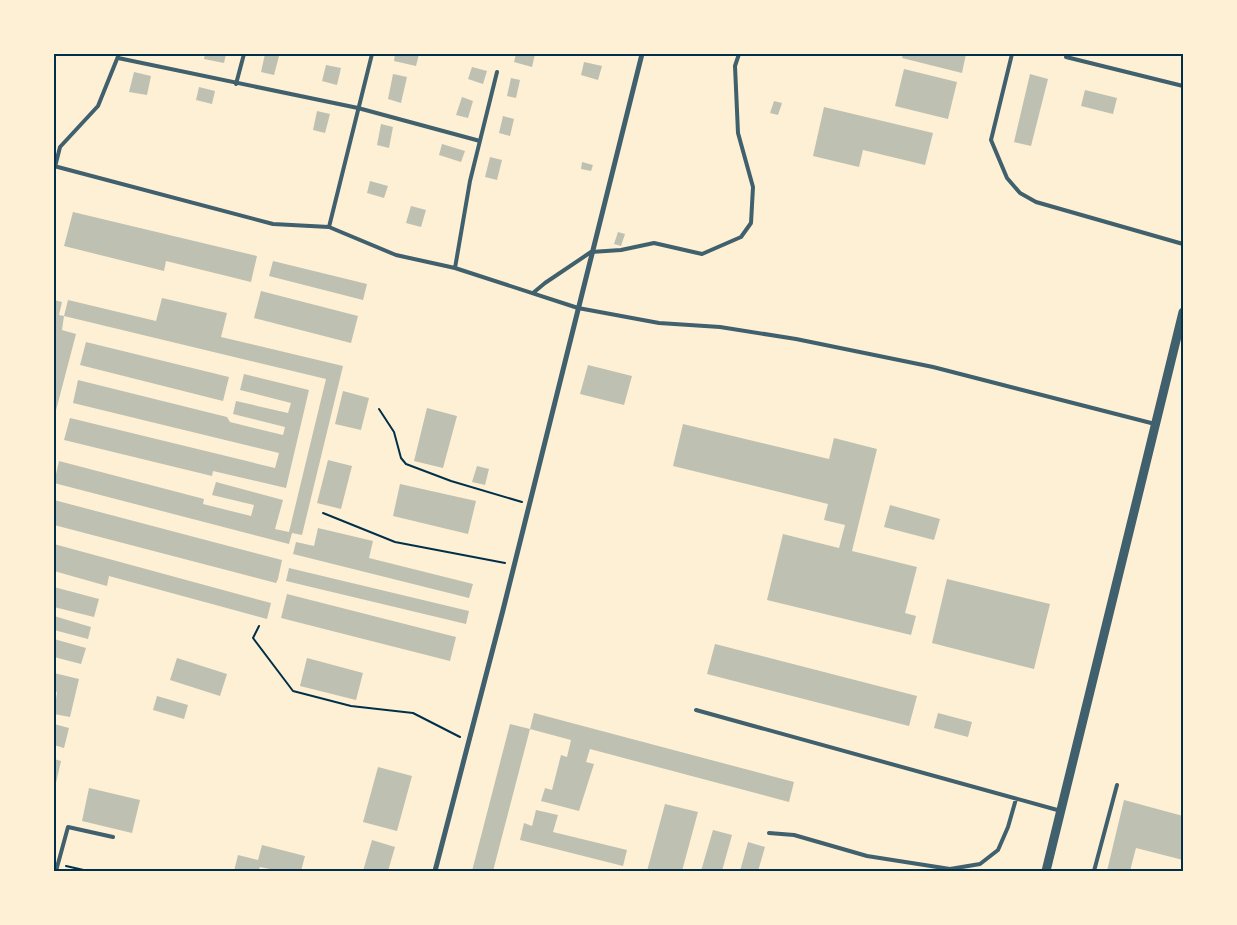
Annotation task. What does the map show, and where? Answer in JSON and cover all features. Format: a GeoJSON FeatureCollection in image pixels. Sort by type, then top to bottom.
{"type":"FeatureCollection","features":[{"type":"Feature","properties":{"kind":"street"},"geometry":{"type":"LineString","coordinates":[[435,871],[642,54]]}},
{"type":"Feature","properties":{"kind":"street"},"geometry":{"type":"LineString","coordinates":[[1046,871],[1183,312]]}},
{"type":"Feature","properties":{"kind":"lane"},"geometry":{"type":"LineString","coordinates":[[236,84],[244,54]]}},
{"type":"Feature","properties":{"kind":"lane"},"geometry":{"type":"LineString","coordinates":[[329,227],[372,54]]}},
{"type":"Feature","properties":{"kind":"lane"},"geometry":{"type":"LineString","coordinates":[[533,293],[591,252],[621,250],[654,243],[702,254],[741,237],[751,223],[753,187],[738,133],[735,66],[739,54]]}},
{"type":"Feature","properties":{"kind":"lane"},"geometry":{"type":"LineString","coordinates":[[1012,54],[991,140],[1007,178],[1020,193],[1036,202],[1183,244]]}},
{"type":"Feature","properties":{"kind":"lane"},"geometry":{"type":"LineString","coordinates":[[480,141],[358,108],[236,84],[119,56],[98,106],[60,147],[54,166],[273,224],[329,227],[396,255],[454,268],[578,308],[659,323],[720,327],[796,339],[933,367],[1156,424]]}},
{"type":"Feature","properties":{"kind":"lane"},"geometry":{"type":"LineString","coordinates":[[1066,57],[1183,86]]}},
{"type":"Feature","properties":{"kind":"lane"},"geometry":{"type":"LineString","coordinates":[[454,268],[480,141],[497,72]]}},
{"type":"Feature","properties":{"kind":"lane"},"geometry":{"type":"LineString","coordinates":[[696,710],[1061,811]]}},
{"type":"Feature","properties":{"kind":"lane"},"geometry":{"type":"LineString","coordinates":[[1094,871],[1117,785]]}},
{"type":"Feature","properties":{"kind":"lane"},"geometry":{"type":"LineString","coordinates":[[770,833],[794,835],[867,856],[950,869],[980,864],[998,850],[1008,827],[1016,799]]}},
{"type":"Feature","properties":{"kind":"lane"},"geometry":{"type":"LineString","coordinates":[[56,871],[68,827],[113,837]]}},
{"type":"Feature","properties":{"kind":"path"},"geometry":{"type":"LineString","coordinates":[[379,409],[394,432],[400,458],[406,464],[451,481],[529,504]]}},
{"type":"Feature","properties":{"kind":"path"},"geometry":{"type":"LineString","coordinates":[[323,514],[395,542],[514,565]]}},
{"type":"Feature","properties":{"kind":"path"},"geometry":{"type":"LineString","coordinates":[[259,626],[253,638],[293,691],[351,706],[413,714],[469,742]]}},
{"type":"Feature","properties":{"kind":"path"},"geometry":{"type":"LineString","coordinates":[[58,864],[88,871]]}},
{"type":"Feature","properties":{"kind":"building"},"geometry":{"type":"Polygon","coordinates":[[[205,54],[226,54],[224,63],[204,59],[205,54]]]}},
{"type":"Feature","properties":{"kind":"building"},"geometry":{"type":"Polygon","coordinates":[[[265,54],[279,56],[274,75],[261,72],[265,54]]]}},
{"type":"Feature","properties":{"kind":"building"},"geometry":{"type":"Polygon","coordinates":[[[395,54],[419,54],[416,66],[394,61],[395,54]]]}},
{"type":"Feature","properties":{"kind":"building"},"geometry":{"type":"Polygon","coordinates":[[[516,54],[535,54],[532,67],[514,62],[516,54]]]}},
{"type":"Feature","properties":{"kind":"building"},"geometry":{"type":"Polygon","coordinates":[[[903,54],[966,54],[962,73],[902,58],[903,54]]]}},
{"type":"Feature","properties":{"kind":"building"},"geometry":{"type":"Polygon","coordinates":[[[584,62],[602,66],[598,80],[581,75],[584,62]]]}},
{"type":"Feature","properties":{"kind":"building"},"geometry":{"type":"Polygon","coordinates":[[[326,65],[341,68],[337,85],[322,81],[326,65]]]}},
{"type":"Feature","properties":{"kind":"building"},"geometry":{"type":"Polygon","coordinates":[[[472,67],[487,71],[483,84],[468,79],[472,67]]]}},
{"type":"Feature","properties":{"kind":"building"},"geometry":{"type":"Polygon","coordinates":[[[904,69],[957,82],[948,119],[895,106],[904,69]]]}},
{"type":"Feature","properties":{"kind":"building"},"geometry":{"type":"Polygon","coordinates":[[[134,72],[151,76],[147,95],[129,92],[134,72]]]}},
{"type":"Feature","properties":{"kind":"building"},"geometry":{"type":"Polygon","coordinates":[[[393,74],[407,77],[401,103],[388,99],[393,74]]]}},
{"type":"Feature","properties":{"kind":"building"},"geometry":{"type":"Polygon","coordinates":[[[1030,74],[1048,79],[1031,146],[1014,142],[1030,74]]]}},
{"type":"Feature","properties":{"kind":"building"},"geometry":{"type":"Polygon","coordinates":[[[511,78],[520,80],[516,98],[507,96],[511,78]]]}},
{"type":"Feature","properties":{"kind":"building"},"geometry":{"type":"Polygon","coordinates":[[[199,87],[215,91],[212,104],[196,100],[199,87]]]}},
{"type":"Feature","properties":{"kind":"building"},"geometry":{"type":"Polygon","coordinates":[[[1085,90],[1117,98],[1113,114],[1081,106],[1085,90]]]}},
{"type":"Feature","properties":{"kind":"building"},"geometry":{"type":"Polygon","coordinates":[[[462,97],[473,101],[468,118],[456,115],[462,97]]]}},
{"type":"Feature","properties":{"kind":"building"},"geometry":{"type":"Polygon","coordinates":[[[774,101],[782,103],[778,115],[770,113],[774,101]]]}},
{"type":"Feature","properties":{"kind":"building"},"geometry":{"type":"Polygon","coordinates":[[[824,107],[933,133],[925,165],[863,150],[859,167],[813,156],[824,107]]]}},
{"type":"Feature","properties":{"kind":"building"},"geometry":{"type":"Polygon","coordinates":[[[317,111],[330,114],[325,133],[313,130],[317,111]]]}},
{"type":"Feature","properties":{"kind":"building"},"geometry":{"type":"Polygon","coordinates":[[[503,116],[514,119],[510,136],[499,133],[503,116]]]}},
{"type":"Feature","properties":{"kind":"building"},"geometry":{"type":"Polygon","coordinates":[[[381,124],[393,127],[389,148],[377,145],[381,124]]]}},
{"type":"Feature","properties":{"kind":"building"},"geometry":{"type":"Polygon","coordinates":[[[442,144],[465,151],[461,162],[439,155],[442,144]]]}},
{"type":"Feature","properties":{"kind":"building"},"geometry":{"type":"Polygon","coordinates":[[[490,157],[502,160],[497,180],[485,177],[490,157]]]}},
{"type":"Feature","properties":{"kind":"building"},"geometry":{"type":"Polygon","coordinates":[[[582,162],[593,165],[591,171],[581,169],[582,162]]]}},
{"type":"Feature","properties":{"kind":"building"},"geometry":{"type":"Polygon","coordinates":[[[370,181],[388,186],[384,198],[367,193],[370,181]]]}},
{"type":"Feature","properties":{"kind":"building"},"geometry":{"type":"Polygon","coordinates":[[[411,206],[426,210],[421,227],[406,223],[411,206]]]}},
{"type":"Feature","properties":{"kind":"building"},"geometry":{"type":"Polygon","coordinates":[[[73,212],[257,256],[251,282],[166,261],[164,271],[64,246],[73,212]]]}},
{"type":"Feature","properties":{"kind":"building"},"geometry":{"type":"Polygon","coordinates":[[[618,232],[625,234],[621,246],[614,244],[618,232]]]}},
{"type":"Feature","properties":{"kind":"building"},"geometry":{"type":"Polygon","coordinates":[[[273,261],[367,284],[363,300],[269,276],[273,261]]]}},
{"type":"Feature","properties":{"kind":"building"},"geometry":{"type":"Polygon","coordinates":[[[261,291],[358,316],[351,343],[254,318],[261,291]]]}},
{"type":"Feature","properties":{"kind":"building"},"geometry":{"type":"Polygon","coordinates":[[[162,298],[227,313],[221,337],[343,366],[302,535],[292,533],[289,544],[54,483],[59,461],[204,499],[203,504],[251,516],[254,505],[212,495],[216,482],[283,500],[275,529],[289,532],[326,379],[64,316],[68,300],[156,321],[162,298]]]}},
{"type":"Feature","properties":{"kind":"building"},"geometry":{"type":"Polygon","coordinates":[[[54,300],[62,302],[59,315],[64,316],[62,330],[76,334],[54,418],[54,300]]]}},
{"type":"Feature","properties":{"kind":"building"},"geometry":{"type":"Polygon","coordinates":[[[86,342],[229,377],[223,401],[80,365],[86,342]]]}},
{"type":"Feature","properties":{"kind":"building"},"geometry":{"type":"Polygon","coordinates":[[[588,365],[632,376],[624,405],[580,394],[588,365]]]}},
{"type":"Feature","properties":{"kind":"building"},"geometry":{"type":"Polygon","coordinates":[[[244,374],[309,390],[286,488],[213,471],[212,476],[64,440],[70,418],[275,468],[279,453],[73,403],[78,380],[227,417],[230,422],[283,435],[285,427],[233,414],[236,401],[288,413],[291,403],[240,390],[244,374]]]}},
{"type":"Feature","properties":{"kind":"building"},"geometry":{"type":"Polygon","coordinates":[[[343,391],[369,398],[361,430],[335,424],[343,391]]]}},
{"type":"Feature","properties":{"kind":"building"},"geometry":{"type":"Polygon","coordinates":[[[427,408],[457,416],[443,468],[414,461],[427,408]]]}},
{"type":"Feature","properties":{"kind":"building"},"geometry":{"type":"Polygon","coordinates":[[[683,424],[829,459],[834,438],[877,449],[852,551],[917,567],[905,613],[916,616],[911,635],[767,600],[783,534],[839,548],[845,525],[824,520],[828,504],[673,466],[683,424]]]}},
{"type":"Feature","properties":{"kind":"building"},"geometry":{"type":"Polygon","coordinates":[[[328,460],[352,466],[341,509],[317,503],[328,460]]]}},
{"type":"Feature","properties":{"kind":"building"},"geometry":{"type":"Polygon","coordinates":[[[477,466],[489,469],[485,485],[472,482],[477,466]]]}},
{"type":"Feature","properties":{"kind":"building"},"geometry":{"type":"Polygon","coordinates":[[[400,484],[476,501],[468,534],[393,516],[400,484]]]}},
{"type":"Feature","properties":{"kind":"building"},"geometry":{"type":"Polygon","coordinates":[[[54,500],[282,560],[278,579],[276,583],[54,525],[54,500]]]}},
{"type":"Feature","properties":{"kind":"building"},"geometry":{"type":"Polygon","coordinates":[[[890,505],[940,519],[934,540],[884,527],[890,505]]]}},
{"type":"Feature","properties":{"kind":"building"},"geometry":{"type":"Polygon","coordinates":[[[318,528],[373,541],[369,558],[473,584],[469,598],[293,554],[296,542],[314,546],[318,528]]]}},
{"type":"Feature","properties":{"kind":"building"},"geometry":{"type":"Polygon","coordinates":[[[54,544],[271,603],[267,619],[109,576],[107,586],[54,571],[54,544]]]}},
{"type":"Feature","properties":{"kind":"building"},"geometry":{"type":"Polygon","coordinates":[[[289,568],[469,611],[466,624],[286,581],[289,568]]]}},
{"type":"Feature","properties":{"kind":"building"},"geometry":{"type":"Polygon","coordinates":[[[947,579],[1050,604],[1034,669],[932,643],[947,579]]]}},
{"type":"Feature","properties":{"kind":"building"},"geometry":{"type":"Polygon","coordinates":[[[54,587],[99,599],[94,617],[54,607],[54,587]]]}},
{"type":"Feature","properties":{"kind":"building"},"geometry":{"type":"Polygon","coordinates":[[[287,594],[456,637],[450,661],[281,618],[287,594]]]}},
{"type":"Feature","properties":{"kind":"building"},"geometry":{"type":"Polygon","coordinates":[[[54,616],[91,627],[88,639],[54,630],[54,616]]]}},
{"type":"Feature","properties":{"kind":"building"},"geometry":{"type":"Polygon","coordinates":[[[54,639],[86,648],[81,664],[54,657],[54,639]]]}},
{"type":"Feature","properties":{"kind":"building"},"geometry":{"type":"Polygon","coordinates":[[[715,644],[917,696],[909,726],[707,674],[715,644]]]}},
{"type":"Feature","properties":{"kind":"building"},"geometry":{"type":"Polygon","coordinates":[[[177,658],[227,674],[220,696],[170,680],[177,658]]]}},
{"type":"Feature","properties":{"kind":"building"},"geometry":{"type":"Polygon","coordinates":[[[307,658],[363,673],[356,700],[300,686],[307,658]]]}},
{"type":"Feature","properties":{"kind":"building"},"geometry":{"type":"Polygon","coordinates":[[[54,673],[79,679],[70,717],[54,714],[57,692],[54,691],[54,673]]]}},
{"type":"Feature","properties":{"kind":"building"},"geometry":{"type":"Polygon","coordinates":[[[157,696],[188,705],[184,719],[153,710],[157,696]]]}},
{"type":"Feature","properties":{"kind":"building"},"geometry":{"type":"Polygon","coordinates":[[[534,713],[794,782],[789,802],[590,749],[586,762],[594,764],[579,811],[541,801],[545,788],[552,790],[561,755],[567,757],[571,740],[530,729],[534,713]]]}},
{"type":"Feature","properties":{"kind":"building"},"geometry":{"type":"Polygon","coordinates":[[[938,713],[972,722],[968,737],[934,728],[938,713]]]}},
{"type":"Feature","properties":{"kind":"building"},"geometry":{"type":"Polygon","coordinates":[[[54,724],[69,728],[64,748],[54,745],[54,724]]]}},
{"type":"Feature","properties":{"kind":"building"},"geometry":{"type":"Polygon","coordinates":[[[510,724],[530,729],[493,871],[472,871],[510,724]]]}},
{"type":"Feature","properties":{"kind":"building"},"geometry":{"type":"Polygon","coordinates":[[[54,759],[61,761],[56,783],[54,782],[54,759]]]}},
{"type":"Feature","properties":{"kind":"building"},"geometry":{"type":"Polygon","coordinates":[[[378,767],[412,776],[397,831],[363,822],[378,767]]]}},
{"type":"Feature","properties":{"kind":"building"},"geometry":{"type":"Polygon","coordinates":[[[89,788],[140,800],[132,833],[82,821],[89,788]]]}},
{"type":"Feature","properties":{"kind":"building"},"geometry":{"type":"Polygon","coordinates":[[[1124,800],[1183,816],[1183,860],[1136,848],[1130,871],[1107,871],[1124,800]]]}},
{"type":"Feature","properties":{"kind":"building"},"geometry":{"type":"Polygon","coordinates":[[[665,804],[698,812],[682,871],[647,871],[665,804]]]}},
{"type":"Feature","properties":{"kind":"building"},"geometry":{"type":"Polygon","coordinates":[[[536,810],[558,815],[553,832],[627,850],[623,866],[520,840],[524,823],[532,826],[536,810]]]}},
{"type":"Feature","properties":{"kind":"building"},"geometry":{"type":"Polygon","coordinates":[[[713,830],[732,835],[722,871],[701,871],[713,830]]]}},
{"type":"Feature","properties":{"kind":"building"},"geometry":{"type":"Polygon","coordinates":[[[372,840],[395,847],[388,871],[363,871],[372,840]]]}},
{"type":"Feature","properties":{"kind":"building"},"geometry":{"type":"Polygon","coordinates":[[[748,842],[765,847],[758,871],[740,871],[748,842]]]}},
{"type":"Feature","properties":{"kind":"building"},"geometry":{"type":"Polygon","coordinates":[[[262,845],[305,856],[301,871],[279,871],[260,867],[258,871],[234,871],[238,855],[258,860],[262,845]]]}}]}
